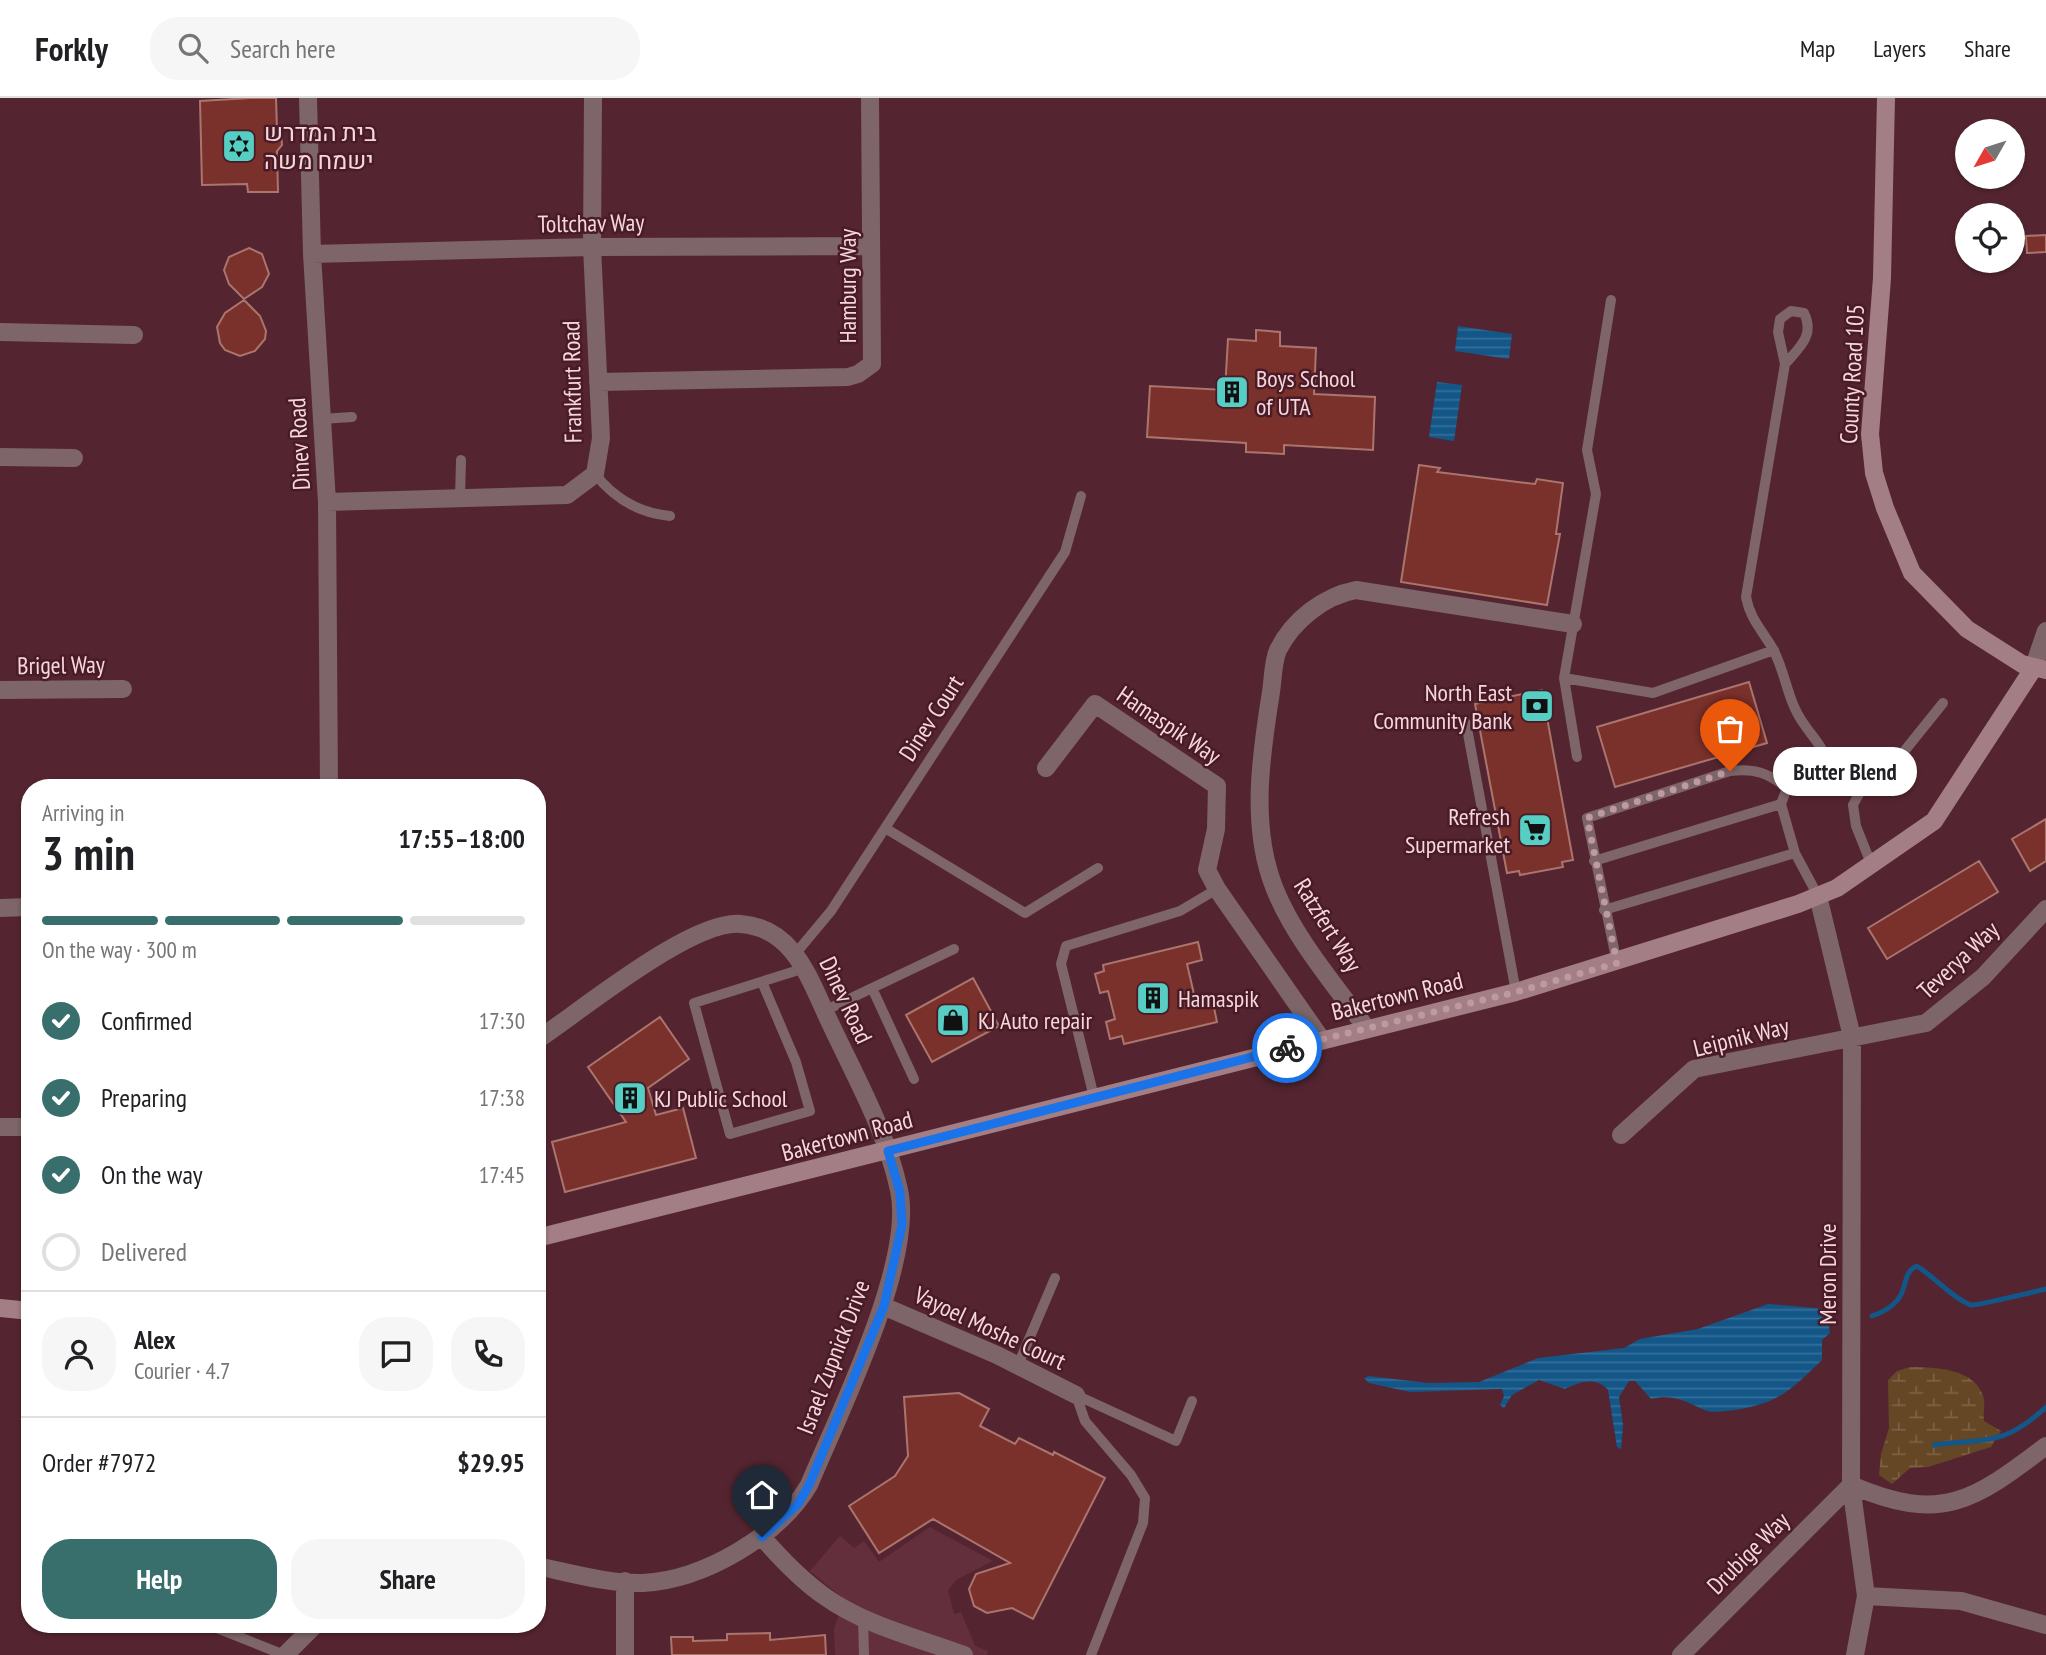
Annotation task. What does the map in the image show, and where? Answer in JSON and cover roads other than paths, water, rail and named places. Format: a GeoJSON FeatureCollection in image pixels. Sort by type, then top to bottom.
{"type":"FeatureCollection","features":[{"type":"Feature","properties":{"kind":"street","name":"Dinev Road"},"geometry":{"type":"LineString","coordinates":[[308,98],[312,254],[327,502],[329,779]]}},
{"type":"Feature","properties":{"kind":"street","name":"Frankfurt Road"},"geometry":{"type":"LineString","coordinates":[[327,502],[567,495],[595,474],[601,438],[592,247],[593,98]]}},
{"type":"Feature","properties":{"kind":"street","name":"Hamburg Way"},"geometry":{"type":"LineString","coordinates":[[598,382],[858,374],[872,364],[870,98]]}},
{"type":"Feature","properties":{"kind":"street","name":"County Road 105"},"geometry":{"type":"LineString","coordinates":[[1886,98],[1882,278],[1870,434],[1874,473],[1885,508],[1912,573],[1966,629],[2039,670]]}},
{"type":"Feature","properties":{"kind":"street","name":"Toltchav Way"},"geometry":{"type":"LineString","coordinates":[[312,254],[592,247],[871,246]]}},
{"type":"Feature","properties":{"kind":"street"},"geometry":{"type":"LineString","coordinates":[[0,332],[134,335]]}},
{"type":"Feature","properties":{"kind":"street"},"geometry":{"type":"LineString","coordinates":[[0,457],[74,458]]}},
{"type":"Feature","properties":{"kind":"street","name":"Ratzfert Way"},"geometry":{"type":"LineString","coordinates":[[1367,1029],[1288,917],[1273,886],[1261,834],[1263,741],[1277,651],[1315,607],[1337,594],[1356,590],[1573,624]]}},
{"type":"Feature","properties":{"kind":"street"},"geometry":{"type":"LineString","coordinates":[[2039,670],[2046,631]]}},
{"type":"Feature","properties":{"kind":"street","name":"Bakertown Road"},"geometry":{"type":"LineString","coordinates":[[546,1236],[1516,992],[1617,963],[1818,896],[1837,888],[1872,866],[1934,821],[2039,670]]}},
{"type":"Feature","properties":{"kind":"street","name":"Brigel Way"},"geometry":{"type":"LineString","coordinates":[[0,691],[123,689]]}},
{"type":"Feature","properties":{"kind":"street","name":"Hamaspik Way"},"geometry":{"type":"LineString","coordinates":[[1046,768],[1095,704],[1217,786],[1216,829],[1207,870],[1217,889],[1322,1040]]}},
{"type":"Feature","properties":{"kind":"street","name":"Meron Drive"},"geometry":{"type":"LineString","coordinates":[[1818,896],[1852,1037],[1851,1485],[1866,1596],[1855,1655]]}},
{"type":"Feature","properties":{"kind":"street"},"geometry":{"type":"LineString","coordinates":[[0,908],[21,907]]}},
{"type":"Feature","properties":{"kind":"street","name":"Teverya Way"},"geometry":{"type":"LineString","coordinates":[[1852,1037],[1926,1023],[1983,977],[2046,909]]}},
{"type":"Feature","properties":{"kind":"street","name":"Dinev Road"},"geometry":{"type":"LineString","coordinates":[[546,1035],[683,940],[713,927],[741,923],[773,932],[800,960],[888,1151]]}},
{"type":"Feature","properties":{"kind":"street","name":"Leipnik Way"},"geometry":{"type":"LineString","coordinates":[[1621,1135],[1694,1069],[1852,1037]]}},
{"type":"Feature","properties":{"kind":"street"},"geometry":{"type":"LineString","coordinates":[[0,1126],[21,1127]]}},
{"type":"Feature","properties":{"kind":"street","name":"Israel Zupnick Drive"},"geometry":{"type":"LineString","coordinates":[[546,1568],[643,1583],[679,1576],[738,1552],[762,1537],[798,1504],[809,1485],[884,1306],[902,1225],[900,1192],[888,1151]]}},
{"type":"Feature","properties":{"kind":"street","name":"Vayoel Moshe Court"},"geometry":{"type":"LineString","coordinates":[[884,1306],[1017,1365],[1076,1395]]}},
{"type":"Feature","properties":{"kind":"street"},"geometry":{"type":"LineString","coordinates":[[0,1308],[21,1310]]}},
{"type":"Feature","properties":{"kind":"street"},"geometry":{"type":"LineString","coordinates":[[1851,1485],[1886,1500],[1954,1503],[1980,1494],[2046,1446]]}},
{"type":"Feature","properties":{"kind":"street","name":"Drubige Way"},"geometry":{"type":"LineString","coordinates":[[1681,1655],[1851,1485]]}},
{"type":"Feature","properties":{"kind":"street"},"geometry":{"type":"LineString","coordinates":[[762,1537],[790,1569],[826,1598],[863,1617],[964,1655]]}},
{"type":"Feature","properties":{"kind":"street"},"geometry":{"type":"LineString","coordinates":[[625,1581],[625,1655]]}},
{"type":"Feature","properties":{"kind":"street"},"geometry":{"type":"LineString","coordinates":[[1866,1596],[1961,1601],[2046,1625]]}},
{"type":"Feature","properties":{"kind":"street"},"geometry":{"type":"LineString","coordinates":[[284,1655],[307,1633]]}},
{"type":"Feature","properties":{"kind":"lane"},"geometry":{"type":"LineString","coordinates":[[1577,757],[1564,678],[1596,494],[1587,450],[1611,300]]}},
{"type":"Feature","properties":{"kind":"lane"},"geometry":{"type":"LineString","coordinates":[[1785,364],[1808,337],[1810,325],[1804,313],[1791,311],[1780,319],[1778,332],[1785,364],[1746,597],[1750,616],[1774,650],[1793,709],[1824,753],[1825,762],[1821,772],[1804,783],[1787,788]]}},
{"type":"Feature","properties":{"kind":"lane"},"geometry":{"type":"LineString","coordinates":[[321,419],[352,417]]}},
{"type":"Feature","properties":{"kind":"lane"},"geometry":{"type":"LineString","coordinates":[[460,498],[461,460]]}},
{"type":"Feature","properties":{"kind":"lane"},"geometry":{"type":"LineString","coordinates":[[595,474],[608,491],[632,506],[650,514],[670,516]]}},
{"type":"Feature","properties":{"kind":"lane","name":"Dinev Court"},"geometry":{"type":"LineString","coordinates":[[800,960],[1065,552],[1081,496]]}},
{"type":"Feature","properties":{"kind":"lane"},"geometry":{"type":"LineString","coordinates":[[1564,678],[1653,693],[1774,650]]}},
{"type":"Feature","properties":{"kind":"lane"},"geometry":{"type":"LineString","coordinates":[[1872,866],[1856,825],[1853,805],[1860,792],[1902,754],[1943,703]]}},
{"type":"Feature","properties":{"kind":"lane"},"geometry":{"type":"LineString","coordinates":[[1466,723],[1516,992]]}},
{"type":"Feature","properties":{"kind":"lane"},"geometry":{"type":"LineString","coordinates":[[1617,963],[1587,818],[1730,771],[1748,769],[1768,773],[1787,788]]}},
{"type":"Feature","properties":{"kind":"lane"},"geometry":{"type":"LineString","coordinates":[[1787,788],[1781,804],[1795,853],[1818,896]]}},
{"type":"Feature","properties":{"kind":"lane"},"geometry":{"type":"LineString","coordinates":[[1594,861],[1781,804]]}},
{"type":"Feature","properties":{"kind":"lane"},"geometry":{"type":"LineString","coordinates":[[885,828],[1025,913],[1098,868]]}},
{"type":"Feature","properties":{"kind":"lane"},"geometry":{"type":"LineString","coordinates":[[1604,910],[1795,853]]}},
{"type":"Feature","properties":{"kind":"lane"},"geometry":{"type":"LineString","coordinates":[[1094,1097],[1061,964],[1066,946],[1180,911],[1217,889]]}},
{"type":"Feature","properties":{"kind":"lane"},"geometry":{"type":"LineString","coordinates":[[824,1011],[954,949]]}},
{"type":"Feature","properties":{"kind":"lane"},"geometry":{"type":"LineString","coordinates":[[762,982],[796,1062],[810,1111],[730,1134],[694,1003],[762,982],[800,960]]}},
{"type":"Feature","properties":{"kind":"lane"},"geometry":{"type":"LineString","coordinates":[[872,988],[914,1079]]}},
{"type":"Feature","properties":{"kind":"lane"},"geometry":{"type":"LineString","coordinates":[[1017,1365],[1055,1278]]}},
{"type":"Feature","properties":{"kind":"lane"},"geometry":{"type":"LineString","coordinates":[[1076,1395],[1176,1441],[1192,1401]]}},
{"type":"Feature","properties":{"kind":"lane"},"geometry":{"type":"LineString","coordinates":[[1076,1395],[1085,1421],[1131,1475],[1145,1497],[1143,1523],[1091,1655]]}},
{"type":"Feature","properties":{"kind":"lane"},"geometry":{"type":"LineString","coordinates":[[863,1617],[864,1655]]}},
{"type":"Feature","properties":{"kind":"lane"},"geometry":{"type":"LineString","coordinates":[[229,1633],[284,1655]]}},
{"type":"Feature","properties":{"kind":"water"},"geometry":{"type":"Polygon","coordinates":[[[1458,326],[1512,334],[1509,359],[1455,351],[1458,326]]]}},
{"type":"Feature","properties":{"kind":"water"},"geometry":{"type":"Polygon","coordinates":[[[1437,382],[1462,385],[1454,441],[1429,437],[1437,382]]]}},
{"type":"Feature","properties":{"kind":"water"},"geometry":{"type":"Polygon","coordinates":[[[1768,1304],[1826,1309],[1830,1333],[1822,1340],[1822,1360],[1783,1394],[1763,1403],[1735,1410],[1706,1411],[1672,1398],[1651,1399],[1635,1381],[1629,1381],[1619,1397],[1623,1425],[1621,1449],[1617,1447],[1608,1390],[1598,1383],[1582,1383],[1565,1389],[1539,1380],[1512,1395],[1504,1408],[1500,1405],[1504,1396],[1502,1389],[1410,1392],[1369,1383],[1364,1378],[1369,1376],[1428,1383],[1479,1382],[1538,1358],[1624,1348],[1640,1339],[1698,1329],[1768,1304]]]}},
{"type":"Feature","properties":{"kind":"waterway"},"geometry":{"type":"LineString","coordinates":[[1872,1316],[1895,1303],[1907,1275],[1917,1266],[1971,1305],[2046,1289]]}},
{"type":"Feature","properties":{"kind":"waterway"},"geometry":{"type":"LineString","coordinates":[[1934,1445],[1982,1440],[2006,1434],[2031,1420],[2046,1407]]}},
{"type":"Feature","properties":{"kind":"place","name":"בית המדרש ישמח משה"},"geometry":{"type":"Point","coordinates":[239,146]}},
{"type":"Feature","properties":{"kind":"place","name":"Boys School of UTA"},"geometry":{"type":"Point","coordinates":[1232,392]}},
{"type":"Feature","properties":{"kind":"place","name":"North East Community Bank"},"geometry":{"type":"Point","coordinates":[1537,706]}},
{"type":"Feature","properties":{"kind":"place","name":"Butter Blend"},"geometry":{"type":"Point","coordinates":[1730,771]}},
{"type":"Feature","properties":{"kind":"place","name":"Refresh Supermarket"},"geometry":{"type":"Point","coordinates":[1535,830]}},
{"type":"Feature","properties":{"kind":"place","name":"Hamaspik"},"geometry":{"type":"Point","coordinates":[1153,998]}},
{"type":"Feature","properties":{"kind":"place","name":"KJ Auto repair"},"geometry":{"type":"Point","coordinates":[953,1020]}},
{"type":"Feature","properties":{"kind":"place","name":"KJ Public School"},"geometry":{"type":"Point","coordinates":[630,1098]}}]}
